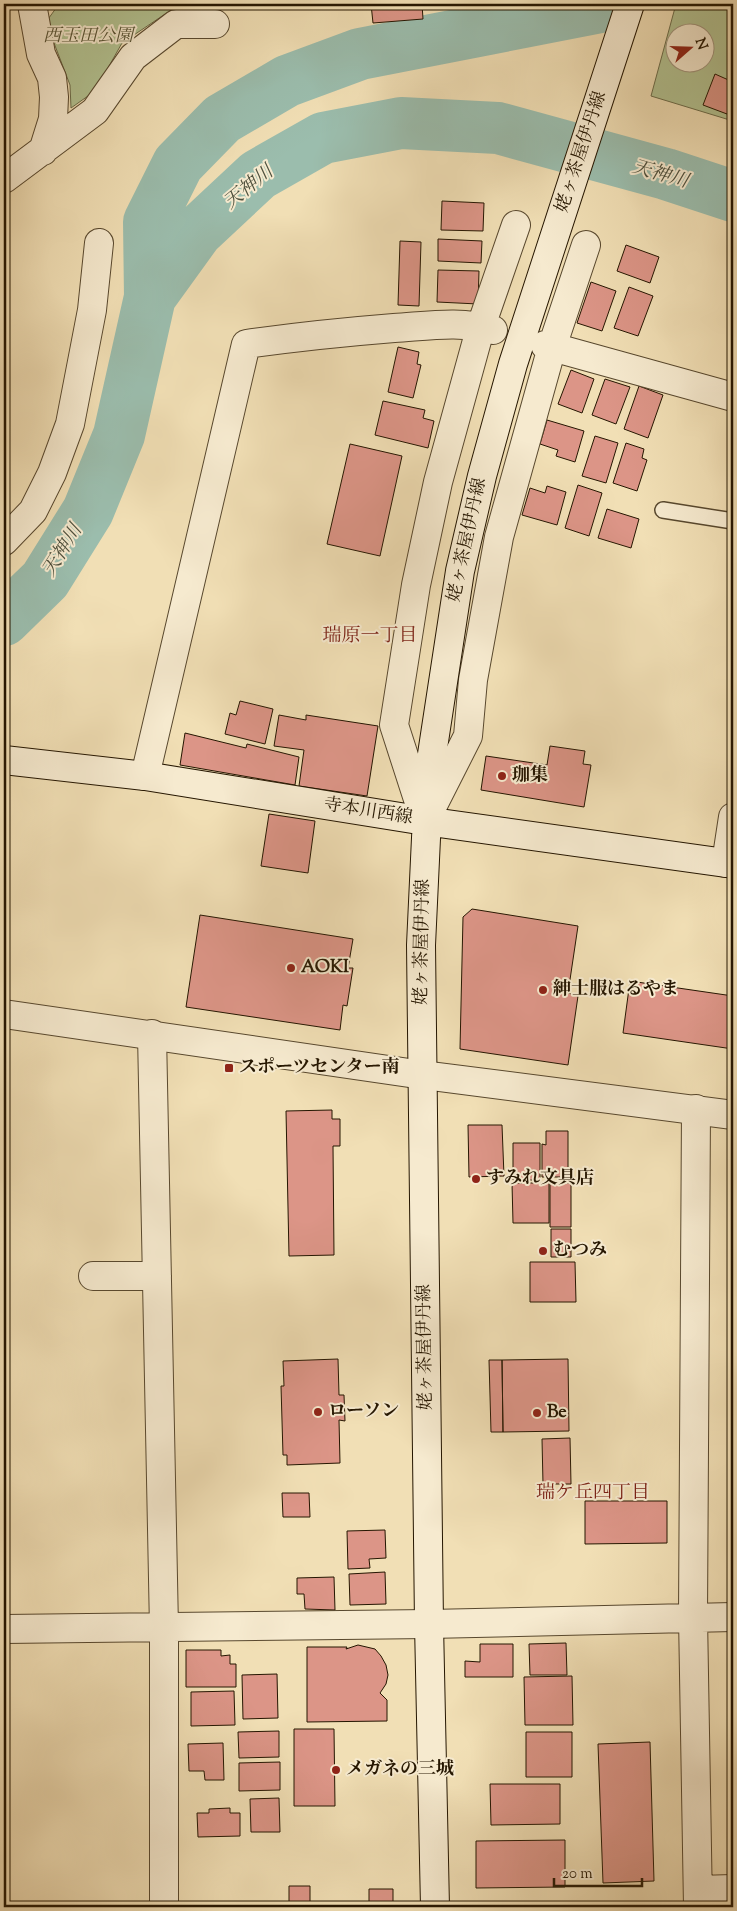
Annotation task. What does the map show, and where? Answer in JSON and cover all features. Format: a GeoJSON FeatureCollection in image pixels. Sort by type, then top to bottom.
{"type":"FeatureCollection","features":[{"type":"Feature","properties":{"kind":"street"},"geometry":{"type":"LineString","coordinates":[[32,4],[41,54],[52,78],[54,97],[53,119],[43,150]]}},
{"type":"Feature","properties":{"kind":"street","name":"姥ヶ茶屋伊丹線"},"geometry":{"type":"LineString","coordinates":[[435,1907],[429,1624],[421,945],[425,821],[429,774],[460,571],[482,476],[513,364],[626,15]]}},
{"type":"Feature","properties":{"kind":"street"},"geometry":{"type":"LineString","coordinates":[[4,179],[95,111],[133,57],[176,24],[215,24]]}},
{"type":"Feature","properties":{"kind":"street"},"geometry":{"type":"LineString","coordinates":[[425,821],[394,725],[420,566],[438,482],[487,328],[516,225]]}},
{"type":"Feature","properties":{"kind":"street"},"geometry":{"type":"LineString","coordinates":[[4,541],[33,511],[52,473],[70,424],[92,310],[99,243]]}},
{"type":"Feature","properties":{"kind":"street"},"geometry":{"type":"LineString","coordinates":[[425,821],[468,736],[473,680],[499,537],[548,346],[586,245]]}},
{"type":"Feature","properties":{"kind":"street"},"geometry":{"type":"LineString","coordinates":[[145,776],[246,344],[321,334],[443,324],[487,328]]}},
{"type":"Feature","properties":{"kind":"street"},"geometry":{"type":"LineString","coordinates":[[548,346],[733,397]]}},
{"type":"Feature","properties":{"kind":"street","name":"寺本川西線"},"geometry":{"type":"LineString","coordinates":[[4,760],[145,776],[425,821],[730,864]]}},
{"type":"Feature","properties":{"kind":"street"},"geometry":{"type":"LineString","coordinates":[[730,864],[733,817]]}},
{"type":"Feature","properties":{"kind":"street"},"geometry":{"type":"LineString","coordinates":[[4,1014],[152,1034],[423,1075],[696,1108],[733,1115]]}},
{"type":"Feature","properties":{"kind":"street"},"geometry":{"type":"LineString","coordinates":[[152,1034],[164,1628],[164,1907]]}},
{"type":"Feature","properties":{"kind":"street"},"geometry":{"type":"LineString","coordinates":[[696,1108],[693,1616],[698,1899],[733,1889]]}},
{"type":"Feature","properties":{"kind":"street"},"geometry":{"type":"LineString","coordinates":[[93,1276],[157,1276]]}},
{"type":"Feature","properties":{"kind":"street"},"geometry":{"type":"LineString","coordinates":[[4,1630],[429,1624],[693,1616],[733,1617]]}},
{"type":"Feature","properties":{"kind":"lane"},"geometry":{"type":"LineString","coordinates":[[662,510],[733,521]]}},
{"type":"Feature","properties":{"kind":"green space","name":"西玉田公園"},"geometry":{"type":"Polygon","coordinates":[[[59,4],[180,4],[122,43],[95,91],[71,108],[70,85],[46,22],[59,4]]]}},
{"type":"Feature","properties":{"kind":"green space"},"geometry":{"type":"Polygon","coordinates":[[[676,4],[733,4],[733,121],[651,96],[664,48],[664,72],[714,72],[714,22],[671,22],[676,4]]]}},
{"type":"Feature","properties":{"kind":"building"},"geometry":{"type":"Polygon","coordinates":[[[371,4],[422,4],[423,19],[373,23],[371,4]]]}},
{"type":"Feature","properties":{"kind":"building"},"geometry":{"type":"Polygon","coordinates":[[[715,74],[733,82],[733,99],[727,114],[703,105],[715,74]]]}},
{"type":"Feature","properties":{"kind":"building"},"geometry":{"type":"Polygon","coordinates":[[[442,201],[484,203],[483,231],[441,230],[442,201]]]}},
{"type":"Feature","properties":{"kind":"building"},"geometry":{"type":"Polygon","coordinates":[[[438,239],[482,241],[481,263],[438,261],[438,239]]]}},
{"type":"Feature","properties":{"kind":"building"},"geometry":{"type":"Polygon","coordinates":[[[400,241],[421,242],[419,306],[398,305],[400,241]]]}},
{"type":"Feature","properties":{"kind":"building"},"geometry":{"type":"Polygon","coordinates":[[[626,245],[659,257],[650,283],[617,271],[626,245]]]}},
{"type":"Feature","properties":{"kind":"building"},"geometry":{"type":"Polygon","coordinates":[[[438,270],[479,271],[478,304],[437,302],[438,270]]]}},
{"type":"Feature","properties":{"kind":"building"},"geometry":{"type":"Polygon","coordinates":[[[591,282],[616,291],[602,331],[577,323],[591,282]]]}},
{"type":"Feature","properties":{"kind":"building"},"geometry":{"type":"Polygon","coordinates":[[[629,287],[653,296],[638,336],[614,328],[629,287]]]}},
{"type":"Feature","properties":{"kind":"building"},"geometry":{"type":"Polygon","coordinates":[[[398,347],[419,352],[417,364],[421,365],[413,398],[388,392],[398,347]]]}},
{"type":"Feature","properties":{"kind":"building"},"geometry":{"type":"Polygon","coordinates":[[[571,370],[594,379],[582,413],[558,404],[571,370]]]}},
{"type":"Feature","properties":{"kind":"building"},"geometry":{"type":"Polygon","coordinates":[[[605,379],[630,387],[616,424],[592,415],[605,379]]]}},
{"type":"Feature","properties":{"kind":"building"},"geometry":{"type":"Polygon","coordinates":[[[639,386],[663,395],[648,438],[624,429],[639,386]]]}},
{"type":"Feature","properties":{"kind":"building"},"geometry":{"type":"Polygon","coordinates":[[[383,401],[425,410],[423,418],[434,421],[428,448],[375,435],[383,401]]]}},
{"type":"Feature","properties":{"kind":"building"},"geometry":{"type":"Polygon","coordinates":[[[547,420],[584,431],[575,462],[556,456],[558,450],[540,444],[547,420]]]}},
{"type":"Feature","properties":{"kind":"building"},"geometry":{"type":"Polygon","coordinates":[[[595,436],[618,443],[606,483],[582,476],[595,436]]]}},
{"type":"Feature","properties":{"kind":"building"},"geometry":{"type":"Polygon","coordinates":[[[626,443],[644,449],[642,458],[647,460],[637,491],[613,483],[626,443]]]}},
{"type":"Feature","properties":{"kind":"building"},"geometry":{"type":"Polygon","coordinates":[[[350,444],[402,456],[380,556],[327,544],[350,444]]]}},
{"type":"Feature","properties":{"kind":"building"},"geometry":{"type":"Polygon","coordinates":[[[578,485],[602,493],[589,536],[565,528],[578,485]]]}},
{"type":"Feature","properties":{"kind":"building"},"geometry":{"type":"Polygon","coordinates":[[[547,486],[566,492],[557,525],[522,515],[530,488],[545,493],[547,486]]]}},
{"type":"Feature","properties":{"kind":"building"},"geometry":{"type":"Polygon","coordinates":[[[607,509],[639,519],[631,548],[598,538],[607,509]]]}},
{"type":"Feature","properties":{"kind":"building"},"geometry":{"type":"Polygon","coordinates":[[[240,701],[273,709],[265,744],[225,734],[230,713],[236,715],[240,701]]]}},
{"type":"Feature","properties":{"kind":"building"},"geometry":{"type":"Polygon","coordinates":[[[279,715],[306,720],[306,715],[378,726],[367,796],[299,786],[304,750],[274,746],[279,715]]]}},
{"type":"Feature","properties":{"kind":"building"},"geometry":{"type":"Polygon","coordinates":[[[185,733],[246,748],[247,744],[299,757],[295,785],[180,765],[185,733]]]}},
{"type":"Feature","properties":{"kind":"building"},"geometry":{"type":"Polygon","coordinates":[[[550,746],[585,751],[583,764],[591,765],[584,807],[481,790],[486,756],[547,765],[550,746]]]}},
{"type":"Feature","properties":{"kind":"building"},"geometry":{"type":"Polygon","coordinates":[[[269,814],[315,821],[308,873],[261,866],[269,814]]]}},
{"type":"Feature","properties":{"kind":"building"},"geometry":{"type":"Polygon","coordinates":[[[472,909],[578,926],[568,993],[578,996],[568,1065],[460,1049],[463,917],[472,909]]]}},
{"type":"Feature","properties":{"kind":"building"},"geometry":{"type":"Polygon","coordinates":[[[200,915],[353,939],[348,968],[353,968],[347,1006],[343,1005],[340,1030],[186,1007],[200,915]]]}},
{"type":"Feature","properties":{"kind":"building"},"geometry":{"type":"Polygon","coordinates":[[[630,981],[733,996],[733,1049],[623,1033],[630,981]]]}},
{"type":"Feature","properties":{"kind":"building"},"geometry":{"type":"Polygon","coordinates":[[[332,1110],[332,1119],[340,1119],[340,1146],[333,1146],[334,1255],[289,1256],[286,1111],[332,1110]]]}},
{"type":"Feature","properties":{"kind":"building"},"geometry":{"type":"Polygon","coordinates":[[[468,1125],[502,1125],[504,1176],[469,1177],[468,1125]]]}},
{"type":"Feature","properties":{"kind":"building"},"geometry":{"type":"Polygon","coordinates":[[[546,1131],[568,1131],[568,1177],[542,1177],[542,1144],[546,1145],[546,1131]]]}},
{"type":"Feature","properties":{"kind":"building"},"geometry":{"type":"Polygon","coordinates":[[[513,1143],[540,1143],[540,1180],[513,1180],[513,1143]]]}},
{"type":"Feature","properties":{"kind":"building"},"geometry":{"type":"Polygon","coordinates":[[[512,1183],[549,1183],[549,1223],[513,1223],[512,1183]]]}},
{"type":"Feature","properties":{"kind":"building"},"geometry":{"type":"Polygon","coordinates":[[[550,1183],[571,1183],[571,1227],[550,1227],[550,1183]]]}},
{"type":"Feature","properties":{"kind":"building"},"geometry":{"type":"Polygon","coordinates":[[[551,1229],[571,1229],[571,1257],[551,1257],[551,1229]]]}},
{"type":"Feature","properties":{"kind":"building"},"geometry":{"type":"Polygon","coordinates":[[[530,1262],[575,1262],[576,1302],[530,1302],[530,1262]]]}},
{"type":"Feature","properties":{"kind":"building"},"geometry":{"type":"Polygon","coordinates":[[[338,1359],[339,1395],[344,1395],[345,1421],[339,1420],[340,1463],[287,1465],[287,1455],[283,1455],[281,1386],[284,1386],[283,1361],[338,1359]]]}},
{"type":"Feature","properties":{"kind":"building"},"geometry":{"type":"Polygon","coordinates":[[[568,1359],[569,1431],[503,1432],[502,1360],[568,1359]]]}},
{"type":"Feature","properties":{"kind":"building"},"geometry":{"type":"Polygon","coordinates":[[[489,1360],[502,1360],[503,1432],[491,1432],[489,1360]]]}},
{"type":"Feature","properties":{"kind":"building"},"geometry":{"type":"Polygon","coordinates":[[[570,1438],[571,1484],[543,1484],[542,1439],[570,1438]]]}},
{"type":"Feature","properties":{"kind":"building"},"geometry":{"type":"Polygon","coordinates":[[[282,1493],[309,1493],[310,1517],[283,1517],[282,1493]]]}},
{"type":"Feature","properties":{"kind":"building"},"geometry":{"type":"Polygon","coordinates":[[[585,1501],[667,1501],[667,1543],[585,1544],[585,1501]]]}},
{"type":"Feature","properties":{"kind":"building"},"geometry":{"type":"Polygon","coordinates":[[[385,1530],[386,1558],[369,1559],[370,1568],[348,1569],[347,1531],[385,1530]]]}},
{"type":"Feature","properties":{"kind":"building"},"geometry":{"type":"Polygon","coordinates":[[[385,1572],[386,1604],[350,1605],[349,1574],[385,1572]]]}},
{"type":"Feature","properties":{"kind":"building"},"geometry":{"type":"Polygon","coordinates":[[[334,1577],[335,1610],[305,1609],[304,1594],[297,1594],[297,1578],[334,1577]]]}},
{"type":"Feature","properties":{"kind":"building"},"geometry":{"type":"Polygon","coordinates":[[[566,1643],[567,1675],[530,1675],[529,1644],[566,1643]]]}},
{"type":"Feature","properties":{"kind":"building"},"geometry":{"type":"Polygon","coordinates":[[[480,1644],[513,1644],[513,1677],[465,1677],[465,1661],[480,1662],[480,1644]]]}},
{"type":"Feature","properties":{"kind":"building"},"geometry":{"type":"Polygon","coordinates":[[[358,1645],[375,1649],[386,1665],[388,1675],[386,1684],[380,1693],[387,1700],[387,1721],[307,1722],[307,1647],[347,1647],[346,1649],[358,1645]]]}},
{"type":"Feature","properties":{"kind":"building"},"geometry":{"type":"Polygon","coordinates":[[[186,1650],[221,1650],[221,1656],[230,1655],[230,1664],[236,1664],[236,1687],[186,1687],[186,1650]]]}},
{"type":"Feature","properties":{"kind":"building"},"geometry":{"type":"Polygon","coordinates":[[[277,1674],[278,1718],[243,1719],[242,1675],[277,1674]]]}},
{"type":"Feature","properties":{"kind":"building"},"geometry":{"type":"Polygon","coordinates":[[[572,1676],[573,1725],[525,1725],[524,1677],[572,1676]]]}},
{"type":"Feature","properties":{"kind":"building"},"geometry":{"type":"Polygon","coordinates":[[[234,1691],[235,1725],[191,1726],[191,1692],[234,1691]]]}},
{"type":"Feature","properties":{"kind":"building"},"geometry":{"type":"Polygon","coordinates":[[[294,1729],[334,1729],[335,1806],[294,1806],[294,1729]]]}},
{"type":"Feature","properties":{"kind":"building"},"geometry":{"type":"Polygon","coordinates":[[[279,1731],[279,1757],[239,1758],[238,1732],[279,1731]]]}},
{"type":"Feature","properties":{"kind":"building"},"geometry":{"type":"Polygon","coordinates":[[[526,1732],[572,1732],[572,1777],[526,1777],[526,1732]]]}},
{"type":"Feature","properties":{"kind":"building"},"geometry":{"type":"Polygon","coordinates":[[[650,1742],[654,1881],[603,1883],[598,1744],[650,1742]]]}},
{"type":"Feature","properties":{"kind":"building"},"geometry":{"type":"Polygon","coordinates":[[[223,1743],[224,1780],[205,1780],[204,1771],[189,1771],[188,1744],[223,1743]]]}},
{"type":"Feature","properties":{"kind":"building"},"geometry":{"type":"Polygon","coordinates":[[[280,1762],[280,1790],[239,1791],[239,1763],[280,1762]]]}},
{"type":"Feature","properties":{"kind":"building"},"geometry":{"type":"Polygon","coordinates":[[[490,1784],[560,1784],[560,1824],[491,1825],[490,1784]]]}},
{"type":"Feature","properties":{"kind":"building"},"geometry":{"type":"Polygon","coordinates":[[[279,1798],[280,1832],[251,1832],[250,1799],[279,1798]]]}},
{"type":"Feature","properties":{"kind":"building"},"geometry":{"type":"Polygon","coordinates":[[[230,1808],[230,1813],[240,1813],[240,1836],[198,1837],[197,1813],[209,1813],[209,1809],[230,1808]]]}},
{"type":"Feature","properties":{"kind":"building"},"geometry":{"type":"Polygon","coordinates":[[[565,1840],[565,1887],[476,1888],[476,1841],[565,1840]]]}},
{"type":"Feature","properties":{"kind":"building"},"geometry":{"type":"Polygon","coordinates":[[[289,1886],[310,1886],[310,1907],[289,1907],[289,1886]]]}},
{"type":"Feature","properties":{"kind":"building"},"geometry":{"type":"Polygon","coordinates":[[[369,1889],[393,1889],[393,1907],[369,1907],[369,1889]]]}},
{"type":"Feature","properties":{"kind":"building"},"geometry":{"type":"Polygon","coordinates":[[[562,1904],[563,1907],[531,1907],[531,1905],[562,1904]]]}},
{"type":"Feature","properties":{"kind":"waterway"},"geometry":{"type":"LineString","coordinates":[[150,297],[149,222],[178,164],[222,119],[287,81],[360,54],[616,4]]}},
{"type":"Feature","properties":{"kind":"waterway","name":"天神川"},"geometry":{"type":"LineString","coordinates":[[4,620],[45,580],[88,511],[119,435],[150,297],[197,232],[258,175],[323,138],[401,123],[498,128],[666,174],[733,196]]}},
{"type":"Feature","properties":{"kind":"place","name":"珈集"},"geometry":{"type":"Point","coordinates":[502,776]}},
{"type":"Feature","properties":{"kind":"place","name":"AOKI"},"geometry":{"type":"Point","coordinates":[291,968]}},
{"type":"Feature","properties":{"kind":"place","name":"紳士服はるやま"},"geometry":{"type":"Point","coordinates":[543,990]}},
{"type":"Feature","properties":{"kind":"place","name":"スポーツセンター南"},"geometry":{"type":"Point","coordinates":[229,1068]}},
{"type":"Feature","properties":{"kind":"place","name":"すみれ文具店"},"geometry":{"type":"Point","coordinates":[476,1179]}},
{"type":"Feature","properties":{"kind":"place","name":"むつみ"},"geometry":{"type":"Point","coordinates":[543,1251]}},
{"type":"Feature","properties":{"kind":"place","name":"ローソン"},"geometry":{"type":"Point","coordinates":[318,1412]}},
{"type":"Feature","properties":{"kind":"place","name":"Be"},"geometry":{"type":"Point","coordinates":[537,1413]}},
{"type":"Feature","properties":{"kind":"place","name":"メガネの三城"},"geometry":{"type":"Point","coordinates":[336,1770]}},
{"type":"Feature","properties":{"kind":"district","name":"瑞原一丁目"},"geometry":{"type":"Point","coordinates":[370,636]}},
{"type":"Feature","properties":{"kind":"district","name":"瑞ケ丘四丁目"},"geometry":{"type":"Point","coordinates":[593,1493]}}]}
